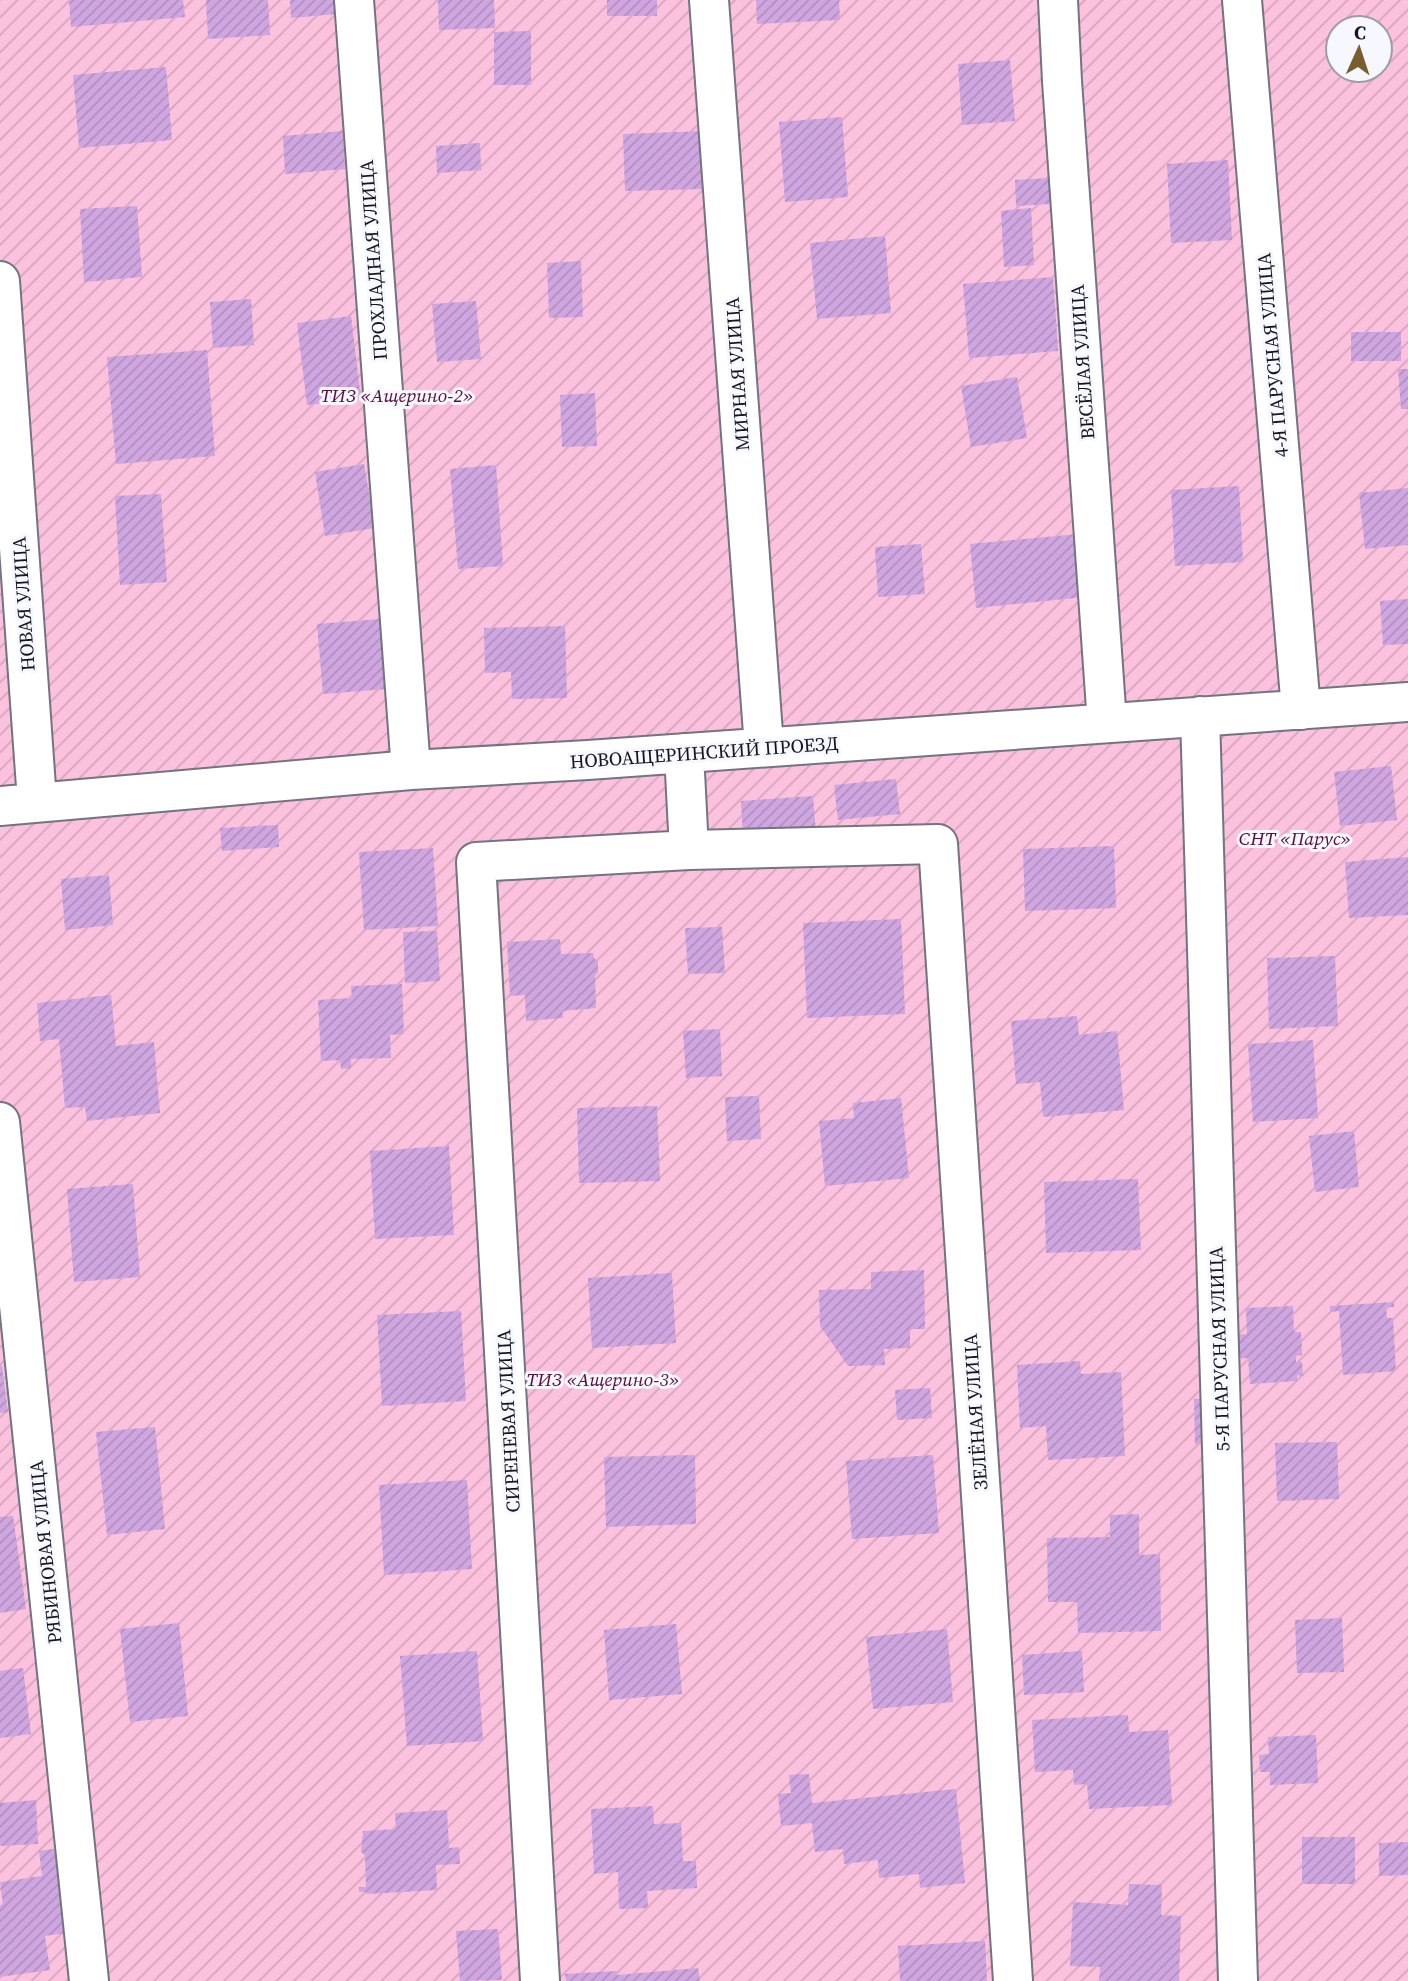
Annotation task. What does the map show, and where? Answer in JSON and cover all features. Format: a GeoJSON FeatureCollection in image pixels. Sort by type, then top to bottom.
{"type":"FeatureCollection","features":[{"type":"Feature","properties":{"kind":"street","name":"ПРОХЛАДНАЯ УЛИЦА"},"geometry":{"type":"LineString","coordinates":[[354,0],[411,770]]}},
{"type":"Feature","properties":{"kind":"street","name":"МИРНАЯ УЛИЦА"},"geometry":{"type":"LineString","coordinates":[[709,0],[764,747]]}},
{"type":"Feature","properties":{"kind":"street","name":"ВЕСЁЛАЯ УЛИЦА"},"geometry":{"type":"LineString","coordinates":[[1058,0],[1107,723]]}},
{"type":"Feature","properties":{"kind":"street","name":"4-Я ПАРУСНАЯ УЛИЦА"},"geometry":{"type":"LineString","coordinates":[[1242,0],[1301,710]]}},
{"type":"Feature","properties":{"kind":"street","name":"НОВАЯ УЛИЦА"},"geometry":{"type":"LineString","coordinates":[[0,281],[37,801]]}},
{"type":"Feature","properties":{"kind":"street","name":"НОВОАЩЕРИНСКИЙ ПРОЕЗД"},"geometry":{"type":"LineString","coordinates":[[0,806],[411,770],[1408,702]]}},
{"type":"Feature","properties":{"kind":"street","name":"5-Я ПАРУСНАЯ УЛИЦА"},"geometry":{"type":"LineString","coordinates":[[1200,716],[1238,1981]]}},
{"type":"Feature","properties":{"kind":"street"},"geometry":{"type":"LineString","coordinates":[[684,753],[689,850]]}},
{"type":"Feature","properties":{"kind":"street","name":"ЗЕЛЁНАЯ УЛИЦА"},"geometry":{"type":"LineString","coordinates":[[689,850],[938,844],[1013,1981]]}},
{"type":"Feature","properties":{"kind":"street","name":"СИРЕНЕВАЯ УЛИЦА"},"geometry":{"type":"LineString","coordinates":[[540,1981],[476,862],[689,850]]}},
{"type":"Feature","properties":{"kind":"street","name":"РЯБИНОВАЯ УЛИЦА"},"geometry":{"type":"LineString","coordinates":[[0,1122],[89,1981]]}},
{"type":"Feature","properties":{"kind":"green space"},"geometry":{"type":"Polygon","coordinates":[[[0,0],[1408,0],[1408,1981],[0,1981],[0,0]]]}},
{"type":"Feature","properties":{"kind":"building"},"geometry":{"type":"Polygon","coordinates":[[[69,0],[183,0],[185,17],[71,27],[69,0]]]}},
{"type":"Feature","properties":{"kind":"building"},"geometry":{"type":"Polygon","coordinates":[[[206,0],[268,0],[270,35],[208,39],[206,0]]]}},
{"type":"Feature","properties":{"kind":"building"},"geometry":{"type":"Polygon","coordinates":[[[290,0],[336,0],[337,14],[291,18],[290,0]]]}},
{"type":"Feature","properties":{"kind":"building"},"geometry":{"type":"Polygon","coordinates":[[[438,0],[494,0],[495,28],[439,30],[438,0]]]}},
{"type":"Feature","properties":{"kind":"building"},"geometry":{"type":"Polygon","coordinates":[[[607,0],[657,0],[657,16],[607,16],[607,0]]]}},
{"type":"Feature","properties":{"kind":"building"},"geometry":{"type":"Polygon","coordinates":[[[756,0],[839,0],[840,20],[757,24],[756,0]]]}},
{"type":"Feature","properties":{"kind":"building"},"geometry":{"type":"Polygon","coordinates":[[[531,31],[531,85],[494,85],[494,32],[531,31]]]}},
{"type":"Feature","properties":{"kind":"building"},"geometry":{"type":"Polygon","coordinates":[[[1010,60],[1015,121],[962,125],[958,64],[1010,60]]]}},
{"type":"Feature","properties":{"kind":"building"},"geometry":{"type":"Polygon","coordinates":[[[166,67],[172,140],[79,148],[73,75],[166,67]]]}},
{"type":"Feature","properties":{"kind":"building"},"geometry":{"type":"Polygon","coordinates":[[[842,117],[848,197],[785,202],[779,122],[842,117]]]}},
{"type":"Feature","properties":{"kind":"building"},"geometry":{"type":"Polygon","coordinates":[[[343,131],[345,169],[285,174],[283,136],[343,131]]]}},
{"type":"Feature","properties":{"kind":"building"},"geometry":{"type":"Polygon","coordinates":[[[704,131],[706,189],[625,191],[623,134],[704,131]]]}},
{"type":"Feature","properties":{"kind":"building"},"geometry":{"type":"Polygon","coordinates":[[[480,143],[481,170],[437,173],[436,146],[480,143]]]}},
{"type":"Feature","properties":{"kind":"building"},"geometry":{"type":"Polygon","coordinates":[[[1228,160],[1232,240],[1171,243],[1167,164],[1228,160]]]}},
{"type":"Feature","properties":{"kind":"building"},"geometry":{"type":"Polygon","coordinates":[[[1049,178],[1050,204],[1016,206],[1015,180],[1049,178]]]}},
{"type":"Feature","properties":{"kind":"building"},"geometry":{"type":"Polygon","coordinates":[[[137,206],[142,277],[84,282],[80,209],[137,206]]]}},
{"type":"Feature","properties":{"kind":"building"},"geometry":{"type":"Polygon","coordinates":[[[1031,208],[1034,265],[1004,267],[1001,211],[1031,208]]]}},
{"type":"Feature","properties":{"kind":"building"},"geometry":{"type":"Polygon","coordinates":[[[885,236],[891,313],[817,319],[810,243],[885,236]]]}},
{"type":"Feature","properties":{"kind":"building"},"geometry":{"type":"Polygon","coordinates":[[[581,261],[583,317],[549,318],[547,263],[581,261]]]}},
{"type":"Feature","properties":{"kind":"building"},"geometry":{"type":"Polygon","coordinates":[[[1053,277],[1058,351],[969,358],[963,284],[1053,277]]]}},
{"type":"Feature","properties":{"kind":"building"},"geometry":{"type":"Polygon","coordinates":[[[251,299],[254,345],[213,348],[210,302],[251,299]]]}},
{"type":"Feature","properties":{"kind":"building"},"geometry":{"type":"Polygon","coordinates":[[[476,301],[481,359],[437,362],[432,304],[476,301]]]}},
{"type":"Feature","properties":{"kind":"building"},"geometry":{"type":"Polygon","coordinates":[[[351,316],[361,399],[307,405],[297,323],[351,316]]]}},
{"type":"Feature","properties":{"kind":"building"},"geometry":{"type":"Polygon","coordinates":[[[1351,332],[1401,332],[1401,361],[1351,361],[1351,332]]]}},
{"type":"Feature","properties":{"kind":"building"},"geometry":{"type":"Polygon","coordinates":[[[207,350],[215,456],[116,464],[107,357],[207,350]]]}},
{"type":"Feature","properties":{"kind":"building"},"geometry":{"type":"Polygon","coordinates":[[[1398,369],[1408,369],[1408,409],[1401,409],[1398,369]]]}},
{"type":"Feature","properties":{"kind":"building"},"geometry":{"type":"Polygon","coordinates":[[[1017,377],[1027,438],[971,447],[961,386],[1017,377]]]}},
{"type":"Feature","properties":{"kind":"building"},"geometry":{"type":"Polygon","coordinates":[[[595,393],[597,446],[562,447],[560,395],[595,393]]]}},
{"type":"Feature","properties":{"kind":"building"},"geometry":{"type":"Polygon","coordinates":[[[364,464],[375,528],[325,536],[315,472],[364,464]]]}},
{"type":"Feature","properties":{"kind":"building"},"geometry":{"type":"Polygon","coordinates":[[[496,465],[503,566],[458,569],[450,469],[496,465]]]}},
{"type":"Feature","properties":{"kind":"building"},"geometry":{"type":"Polygon","coordinates":[[[1239,486],[1243,562],[1175,566],[1171,490],[1239,486]]]}},
{"type":"Feature","properties":{"kind":"building"},"geometry":{"type":"Polygon","coordinates":[[[1408,488],[1408,545],[1365,549],[1359,493],[1408,488]]]}},
{"type":"Feature","properties":{"kind":"building"},"geometry":{"type":"Polygon","coordinates":[[[161,494],[167,582],[120,585],[115,496],[161,494]]]}},
{"type":"Feature","properties":{"kind":"building"},"geometry":{"type":"Polygon","coordinates":[[[1078,534],[1085,597],[976,608],[970,544],[1078,534]]]}},
{"type":"Feature","properties":{"kind":"building"},"geometry":{"type":"Polygon","coordinates":[[[921,544],[925,594],[878,597],[875,547],[921,544]]]}},
{"type":"Feature","properties":{"kind":"building"},"geometry":{"type":"Polygon","coordinates":[[[1408,599],[1408,644],[1383,645],[1380,601],[1408,599]]]}},
{"type":"Feature","properties":{"kind":"building"},"geometry":{"type":"Polygon","coordinates":[[[393,618],[399,688],[323,694],[317,624],[393,618]]]}},
{"type":"Feature","properties":{"kind":"building"},"geometry":{"type":"Polygon","coordinates":[[[565,626],[567,698],[512,699],[511,672],[485,673],[484,628],[565,626]]]}},
{"type":"Feature","properties":{"kind":"building"},"geometry":{"type":"Polygon","coordinates":[[[1391,766],[1397,820],[1340,826],[1334,772],[1391,766]]]}},
{"type":"Feature","properties":{"kind":"building"},"geometry":{"type":"Polygon","coordinates":[[[896,779],[900,814],[838,820],[834,785],[896,779]]]}},
{"type":"Feature","properties":{"kind":"building"},"geometry":{"type":"Polygon","coordinates":[[[813,796],[816,833],[743,837],[741,801],[813,796]]]}},
{"type":"Feature","properties":{"kind":"building"},"geometry":{"type":"Polygon","coordinates":[[[278,825],[279,847],[222,851],[220,828],[278,825]]]}},
{"type":"Feature","properties":{"kind":"building"},"geometry":{"type":"Polygon","coordinates":[[[1114,846],[1116,908],[1025,911],[1023,849],[1114,846]]]}},
{"type":"Feature","properties":{"kind":"building"},"geometry":{"type":"Polygon","coordinates":[[[433,848],[438,926],[364,930],[359,852],[433,848]]]}},
{"type":"Feature","properties":{"kind":"building"},"geometry":{"type":"Polygon","coordinates":[[[1408,857],[1408,915],[1349,918],[1345,862],[1408,857]]]}},
{"type":"Feature","properties":{"kind":"building"},"geometry":{"type":"Polygon","coordinates":[[[109,875],[113,925],[65,930],[61,879],[109,875]]]}},
{"type":"Feature","properties":{"kind":"building"},"geometry":{"type":"Polygon","coordinates":[[[901,919],[905,1014],[807,1018],[803,923],[901,919]]]}},
{"type":"Feature","properties":{"kind":"building"},"geometry":{"type":"Polygon","coordinates":[[[722,927],[725,973],[688,974],[685,928],[722,927]]]}},
{"type":"Feature","properties":{"kind":"building"},"geometry":{"type":"Polygon","coordinates":[[[437,931],[440,981],[405,983],[403,932],[437,931]]]}},
{"type":"Feature","properties":{"kind":"building"},"geometry":{"type":"Polygon","coordinates":[[[560,939],[561,954],[593,953],[598,962],[595,976],[596,1008],[562,1011],[563,1018],[526,1021],[525,995],[510,996],[507,942],[560,939]]]}},
{"type":"Feature","properties":{"kind":"building"},"geometry":{"type":"Polygon","coordinates":[[[1335,956],[1338,1026],[1269,1029],[1267,958],[1335,956]]]}},
{"type":"Feature","properties":{"kind":"building"},"geometry":{"type":"Polygon","coordinates":[[[402,984],[404,1034],[390,1035],[391,1058],[351,1059],[351,1068],[341,1069],[340,1060],[321,1061],[318,1000],[352,998],[351,986],[402,984]]]}},
{"type":"Feature","properties":{"kind":"building"},"geometry":{"type":"Polygon","coordinates":[[[111,995],[116,1046],[154,1042],[160,1113],[87,1121],[85,1107],[65,1108],[59,1039],[40,1041],[37,1003],[111,995]]]}},
{"type":"Feature","properties":{"kind":"building"},"geometry":{"type":"Polygon","coordinates":[[[1077,1016],[1079,1035],[1117,1031],[1124,1110],[1043,1117],[1040,1082],[1016,1084],[1011,1021],[1077,1016]]]}},
{"type":"Feature","properties":{"kind":"building"},"geometry":{"type":"Polygon","coordinates":[[[720,1029],[722,1076],[686,1078],[683,1031],[720,1029]]]}},
{"type":"Feature","properties":{"kind":"building"},"geometry":{"type":"Polygon","coordinates":[[[1313,1040],[1318,1118],[1253,1122],[1248,1044],[1313,1040]]]}},
{"type":"Feature","properties":{"kind":"building"},"geometry":{"type":"Polygon","coordinates":[[[759,1096],[761,1139],[727,1141],[725,1097],[759,1096]]]}},
{"type":"Feature","properties":{"kind":"building"},"geometry":{"type":"Polygon","coordinates":[[[901,1098],[909,1178],[825,1186],[819,1121],[854,1118],[853,1103],[901,1098]]]}},
{"type":"Feature","properties":{"kind":"building"},"geometry":{"type":"Polygon","coordinates":[[[657,1106],[660,1181],[579,1183],[577,1108],[657,1106]]]}},
{"type":"Feature","properties":{"kind":"building"},"geometry":{"type":"Polygon","coordinates":[[[1354,1131],[1359,1187],[1315,1192],[1309,1136],[1354,1131]]]}},
{"type":"Feature","properties":{"kind":"building"},"geometry":{"type":"Polygon","coordinates":[[[449,1146],[454,1235],[375,1239],[370,1151],[449,1146]]]}},
{"type":"Feature","properties":{"kind":"building"},"geometry":{"type":"Polygon","coordinates":[[[1138,1179],[1141,1250],[1046,1253],[1044,1182],[1138,1179]]]}},
{"type":"Feature","properties":{"kind":"building"},"geometry":{"type":"Polygon","coordinates":[[[133,1184],[140,1277],[74,1282],[67,1189],[133,1184]]]}},
{"type":"Feature","properties":{"kind":"building"},"geometry":{"type":"Polygon","coordinates":[[[924,1270],[925,1329],[910,1329],[910,1348],[884,1349],[885,1365],[848,1366],[820,1326],[819,1290],[871,1289],[871,1272],[924,1270]]]}},
{"type":"Feature","properties":{"kind":"building"},"geometry":{"type":"Polygon","coordinates":[[[672,1273],[676,1343],[592,1348],[588,1278],[672,1273]]]}},
{"type":"Feature","properties":{"kind":"building"},"geometry":{"type":"Polygon","coordinates":[[[1394,1302],[1394,1307],[1386,1307],[1387,1318],[1393,1318],[1396,1371],[1343,1375],[1339,1311],[1330,1312],[1330,1306],[1394,1302]]]}},
{"type":"Feature","properties":{"kind":"building"},"geometry":{"type":"Polygon","coordinates":[[[1293,1306],[1294,1332],[1301,1332],[1302,1355],[1296,1356],[1296,1362],[1302,1362],[1303,1376],[1297,1375],[1297,1381],[1250,1384],[1248,1358],[1234,1359],[1233,1335],[1247,1334],[1246,1308],[1293,1306]]]}},
{"type":"Feature","properties":{"kind":"building"},"geometry":{"type":"Polygon","coordinates":[[[461,1311],[466,1401],[382,1406],[377,1315],[461,1311]]]}},
{"type":"Feature","properties":{"kind":"building"},"geometry":{"type":"Polygon","coordinates":[[[1080,1361],[1081,1374],[1121,1372],[1125,1456],[1048,1460],[1046,1426],[1020,1428],[1017,1365],[1080,1361]]]}},
{"type":"Feature","properties":{"kind":"building"},"geometry":{"type":"Polygon","coordinates":[[[0,1366],[8,1412],[0,1413],[0,1366]]]}},
{"type":"Feature","properties":{"kind":"building"},"geometry":{"type":"Polygon","coordinates":[[[930,1388],[932,1418],[897,1420],[895,1390],[930,1388]]]}},
{"type":"Feature","properties":{"kind":"building"},"geometry":{"type":"Polygon","coordinates":[[[1216,1398],[1217,1443],[1195,1444],[1194,1399],[1216,1398]]]}},
{"type":"Feature","properties":{"kind":"building"},"geometry":{"type":"Polygon","coordinates":[[[155,1427],[165,1529],[107,1535],[96,1432],[155,1427]]]}},
{"type":"Feature","properties":{"kind":"building"},"geometry":{"type":"Polygon","coordinates":[[[1337,1442],[1339,1499],[1277,1501],[1275,1443],[1337,1442]]]}},
{"type":"Feature","properties":{"kind":"building"},"geometry":{"type":"Polygon","coordinates":[[[695,1455],[696,1524],[606,1527],[604,1457],[695,1455]]]}},
{"type":"Feature","properties":{"kind":"building"},"geometry":{"type":"Polygon","coordinates":[[[933,1455],[939,1533],[852,1539],[846,1461],[933,1455]]]}},
{"type":"Feature","properties":{"kind":"building"},"geometry":{"type":"Polygon","coordinates":[[[467,1480],[472,1569],[384,1575],[379,1485],[467,1480]]]}},
{"type":"Feature","properties":{"kind":"building"},"geometry":{"type":"Polygon","coordinates":[[[1139,1514],[1139,1555],[1160,1554],[1161,1631],[1078,1633],[1077,1602],[1048,1602],[1047,1538],[1110,1537],[1110,1515],[1139,1514]]]}},
{"type":"Feature","properties":{"kind":"building"},"geometry":{"type":"Polygon","coordinates":[[[13,1516],[26,1609],[0,1613],[0,1517],[13,1516]]]}},
{"type":"Feature","properties":{"kind":"building"},"geometry":{"type":"Polygon","coordinates":[[[1342,1618],[1344,1672],[1297,1673],[1295,1620],[1342,1618]]]}},
{"type":"Feature","properties":{"kind":"building"},"geometry":{"type":"Polygon","coordinates":[[[179,1623],[188,1716],[130,1722],[120,1629],[179,1623]]]}},
{"type":"Feature","properties":{"kind":"building"},"geometry":{"type":"Polygon","coordinates":[[[676,1624],[682,1694],[609,1700],[604,1630],[676,1624]]]}},
{"type":"Feature","properties":{"kind":"building"},"geometry":{"type":"Polygon","coordinates":[[[947,1629],[953,1702],[873,1709],[866,1637],[947,1629]]]}},
{"type":"Feature","properties":{"kind":"building"},"geometry":{"type":"Polygon","coordinates":[[[477,1651],[483,1741],[407,1746],[400,1656],[477,1651]]]}},
{"type":"Feature","properties":{"kind":"building"},"geometry":{"type":"Polygon","coordinates":[[[1082,1651],[1084,1692],[1024,1695],[1022,1655],[1082,1651]]]}},
{"type":"Feature","properties":{"kind":"building"},"geometry":{"type":"Polygon","coordinates":[[[23,1668],[31,1734],[0,1738],[0,1671],[23,1668]]]}},
{"type":"Feature","properties":{"kind":"building"},"geometry":{"type":"Polygon","coordinates":[[[1128,1715],[1129,1732],[1168,1730],[1172,1805],[1089,1809],[1087,1784],[1074,1785],[1073,1770],[1035,1772],[1032,1720],[1128,1715]]]}},
{"type":"Feature","properties":{"kind":"building"},"geometry":{"type":"Polygon","coordinates":[[[1316,1735],[1318,1783],[1270,1785],[1270,1772],[1260,1772],[1259,1755],[1269,1754],[1268,1737],[1316,1735]]]}},
{"type":"Feature","properties":{"kind":"building"},"geometry":{"type":"Polygon","coordinates":[[[809,1774],[812,1803],[956,1789],[965,1883],[920,1888],[919,1874],[879,1878],[878,1860],[844,1864],[843,1849],[815,1852],[812,1823],[781,1826],[778,1794],[791,1793],[789,1775],[809,1774]]]}},
{"type":"Feature","properties":{"kind":"building"},"geometry":{"type":"Polygon","coordinates":[[[36,1800],[38,1844],[0,1846],[0,1803],[36,1800]]]}},
{"type":"Feature","properties":{"kind":"building"},"geometry":{"type":"Polygon","coordinates":[[[653,1806],[654,1824],[681,1823],[683,1861],[696,1861],[697,1888],[647,1891],[648,1908],[619,1909],[618,1872],[594,1874],[591,1809],[653,1806]]]}},
{"type":"Feature","properties":{"kind":"building"},"geometry":{"type":"Polygon","coordinates":[[[447,1810],[449,1848],[459,1847],[460,1864],[436,1865],[437,1890],[367,1894],[359,1892],[359,1887],[366,1887],[365,1855],[361,1852],[363,1831],[396,1829],[395,1813],[447,1810]]]}},
{"type":"Feature","properties":{"kind":"building"},"geometry":{"type":"Polygon","coordinates":[[[1302,1837],[1355,1837],[1355,1884],[1302,1884],[1302,1837]]]}},
{"type":"Feature","properties":{"kind":"building"},"geometry":{"type":"Polygon","coordinates":[[[1408,1842],[1408,1875],[1379,1876],[1379,1843],[1408,1842]]]}},
{"type":"Feature","properties":{"kind":"building"},"geometry":{"type":"Polygon","coordinates":[[[67,1847],[79,1931],[45,1936],[50,1970],[0,1977],[0,1906],[3,1905],[0,1882],[42,1876],[39,1851],[67,1847]]]}},
{"type":"Feature","properties":{"kind":"building"},"geometry":{"type":"Polygon","coordinates":[[[1129,1884],[1162,1885],[1161,1915],[1181,1916],[1179,1981],[1099,1981],[1100,1967],[1070,1966],[1073,1902],[1128,1905],[1129,1884]]]}},
{"type":"Feature","properties":{"kind":"building"},"geometry":{"type":"Polygon","coordinates":[[[498,1929],[502,1980],[460,1981],[456,1931],[498,1929]]]}},
{"type":"Feature","properties":{"kind":"building"},"geometry":{"type":"Polygon","coordinates":[[[985,1941],[987,1981],[900,1981],[898,1946],[985,1941]]]}},
{"type":"Feature","properties":{"kind":"building"},"geometry":{"type":"Polygon","coordinates":[[[698,1968],[700,1981],[566,1981],[565,1974],[617,1971],[617,1975],[698,1968]]]}},
{"type":"Feature","properties":{"kind":"park label","name":"ТИЗ «Ащерино-2»"},"geometry":{"type":"Point","coordinates":[397,395]}},
{"type":"Feature","properties":{"kind":"park label","name":"СНТ «Парус»"},"geometry":{"type":"Point","coordinates":[1295,838]}},
{"type":"Feature","properties":{"kind":"park label","name":"ТИЗ «Ащерино-3»"},"geometry":{"type":"Point","coordinates":[603,1379]}}]}
